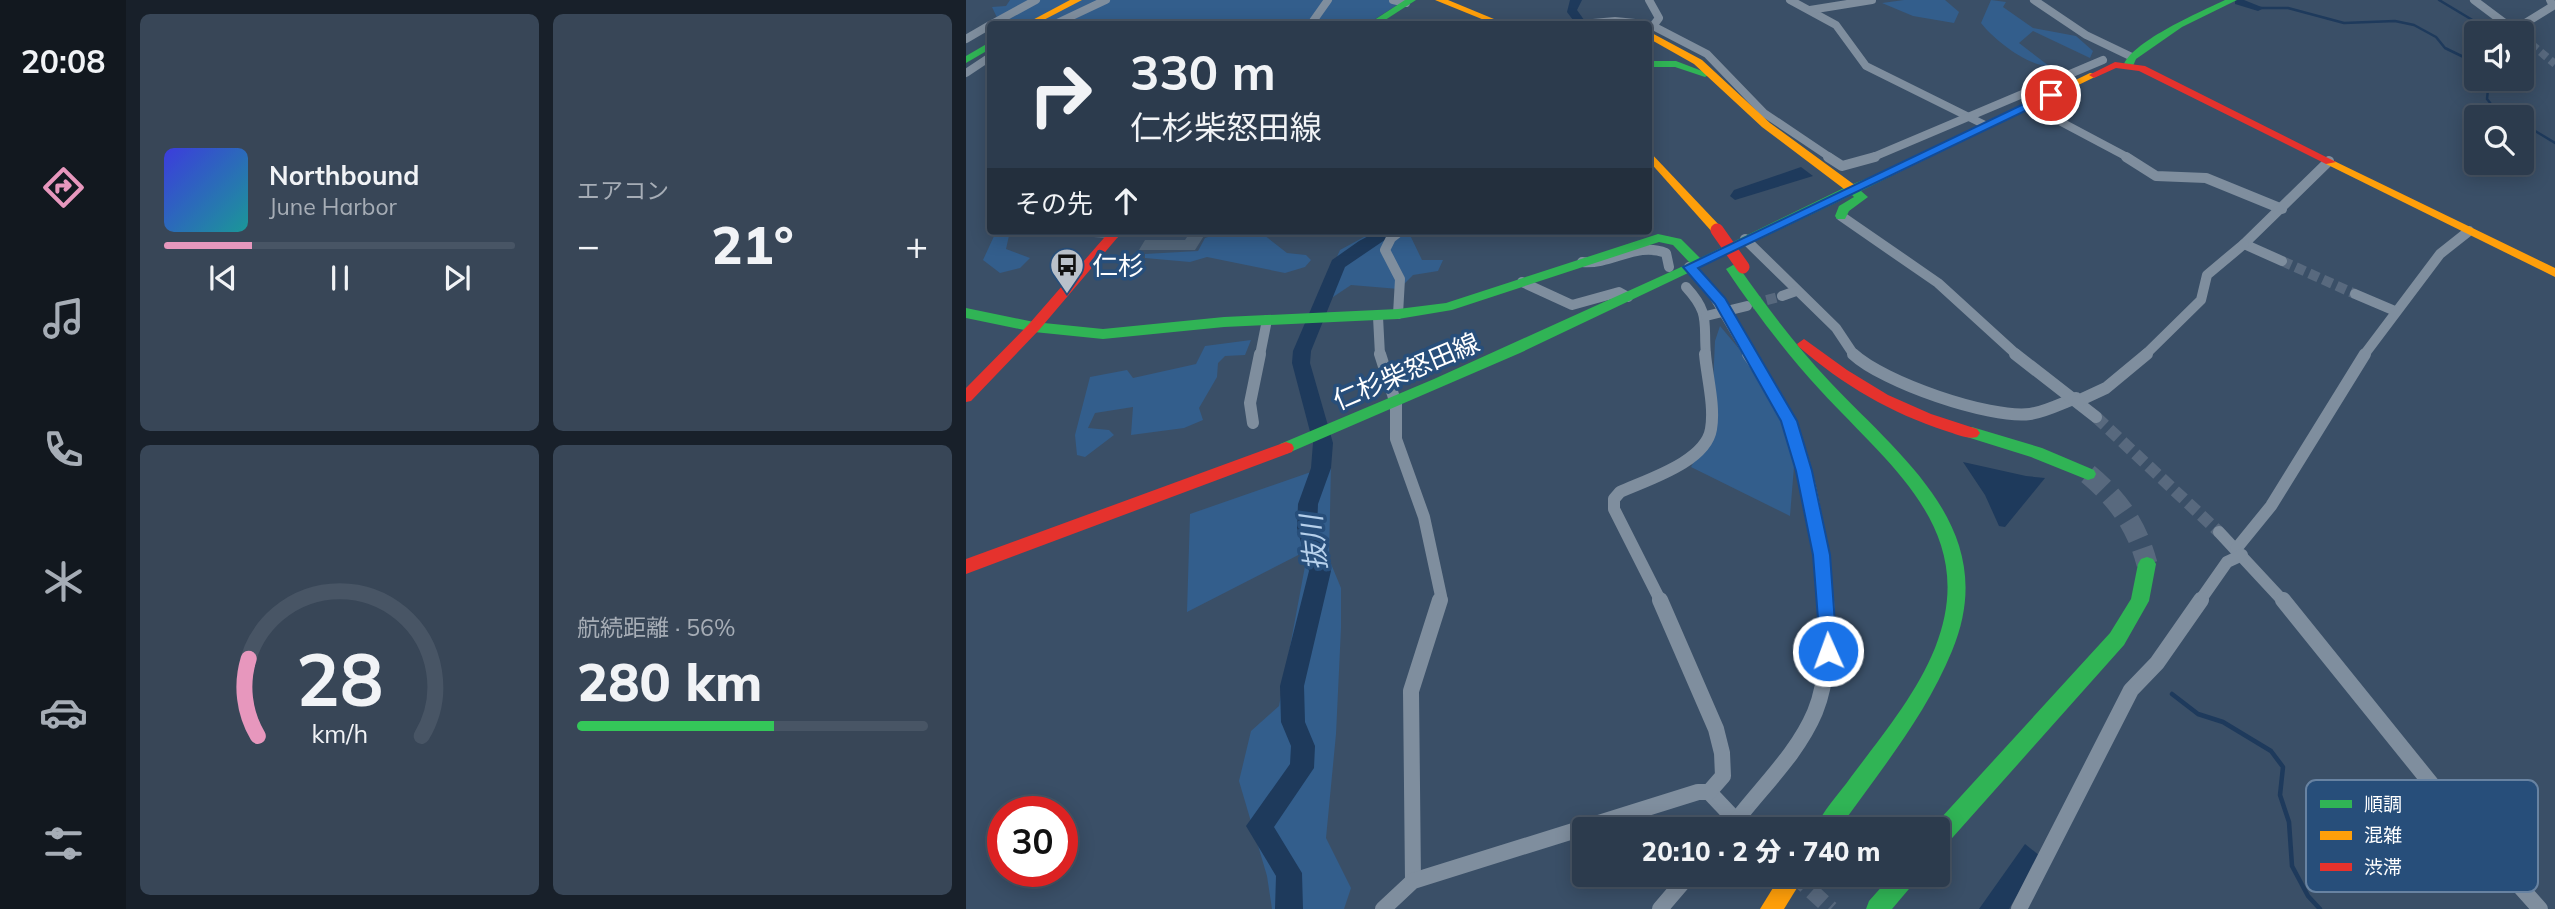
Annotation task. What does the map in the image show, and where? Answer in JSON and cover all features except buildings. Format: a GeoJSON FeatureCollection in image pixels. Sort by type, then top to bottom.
{"type":"FeatureCollection","features":[{"type":"Feature","properties":{"kind":"main road"},"geometry":{"type":"LineString","coordinates":[[1022,21],[1056,0]]}},
{"type":"Feature","properties":{"kind":"main road"},"geometry":{"type":"LineString","coordinates":[[1023,21],[1064,0]]}},
{"type":"Feature","properties":{"kind":"main road"},"geometry":{"type":"LineString","coordinates":[[1033,21],[1070,0]]}},
{"type":"Feature","properties":{"kind":"main road"},"geometry":{"type":"LineString","coordinates":[[1034,21],[1077,0]]}},
{"type":"Feature","properties":{"kind":"main road"},"geometry":{"type":"LineString","coordinates":[[1440,0],[1493,21]]}},
{"type":"Feature","properties":{"kind":"main road"},"geometry":{"type":"LineString","coordinates":[[1452,0],[1503,21]]}},
{"type":"Feature","properties":{"kind":"main road","name":"仁杉柴怒田線"},"geometry":{"type":"LineString","coordinates":[[966,567],[1396,404],[1628,297],[1985,125],[2130,60],[2170,30],[2232,0]]}},
{"type":"Feature","properties":{"kind":"main road"},"geometry":{"type":"LineString","coordinates":[[1377,21],[1403,1]]}},
{"type":"Feature","properties":{"kind":"main road"},"geometry":{"type":"LineString","coordinates":[[1652,29],[1695,56],[1766,125],[1839,176],[1862,197],[1843,209],[1841,216]]}},
{"type":"Feature","properties":{"kind":"main road"},"geometry":{"type":"LineString","coordinates":[[2130,60],[2555,273]]}},
{"type":"Feature","properties":{"kind":"main road"},"geometry":{"type":"LineString","coordinates":[[1652,64],[1676,64],[1702,72],[1774,139],[1832,179],[1852,189]]}},
{"type":"Feature","properties":{"kind":"main road"},"geometry":{"type":"LineString","coordinates":[[1652,158],[1713,231],[1787,343],[1920,482],[1947,528],[1956,559],[1957,591],[1952,626],[1936,661],[1911,703],[1834,817]]}},
{"type":"Feature","properties":{"kind":"main road"},"geometry":{"type":"LineString","coordinates":[[1652,168],[1713,231]]}},
{"type":"Feature","properties":{"kind":"main road"},"geometry":{"type":"LineString","coordinates":[[966,397],[1034,327],[1113,235]]}},
{"type":"Feature","properties":{"kind":"main road"},"geometry":{"type":"LineString","coordinates":[[966,313],[1034,327],[1103,334],[1267,320],[1378,317],[1447,307],[1658,238],[1677,242],[1693,265]]}},
{"type":"Feature","properties":{"kind":"main road"},"geometry":{"type":"LineString","coordinates":[[1738,268],[1799,340],[1855,384],[1923,418],[2048,455],[2088,474]]}},
{"type":"Feature","properties":{"kind":"main road"},"geometry":{"type":"LineString","coordinates":[[1950,824],[2117,639],[2140,601],[2147,564]]}},
{"type":"Feature","properties":{"kind":"main road"},"geometry":{"type":"LineString","coordinates":[[1771,909],[1786,887]]}},
{"type":"Feature","properties":{"kind":"main road"},"geometry":{"type":"LineString","coordinates":[[1877,909],[1896,887]]}},
{"type":"Feature","properties":{"kind":"street"},"geometry":{"type":"LineString","coordinates":[[998,21],[1036,0]]}},
{"type":"Feature","properties":{"kind":"street"},"geometry":{"type":"LineString","coordinates":[[1061,21],[1106,0]]}},
{"type":"Feature","properties":{"kind":"street"},"geometry":{"type":"LineString","coordinates":[[1313,21],[1328,0]]}},
{"type":"Feature","properties":{"kind":"street"},"geometry":{"type":"LineString","coordinates":[[1649,0],[1658,18],[1652,24]]}},
{"type":"Feature","properties":{"kind":"street"},"geometry":{"type":"LineString","coordinates":[[1790,0],[1836,25],[1851,44],[1858,61],[1985,125]]}},
{"type":"Feature","properties":{"kind":"street"},"geometry":{"type":"LineString","coordinates":[[1810,10],[1872,0]]}},
{"type":"Feature","properties":{"kind":"street"},"geometry":{"type":"LineString","coordinates":[[2034,0],[2086,35],[2130,60]]}},
{"type":"Feature","properties":{"kind":"street"},"geometry":{"type":"LineString","coordinates":[[2474,0],[2502,21]]}},
{"type":"Feature","properties":{"kind":"street"},"geometry":{"type":"LineString","coordinates":[[2534,21],[2553,6],[2550,0]]}},
{"type":"Feature","properties":{"kind":"street"},"geometry":{"type":"LineString","coordinates":[[1652,28],[1707,54],[1764,113],[1842,166],[1860,163],[2103,60]]}},
{"type":"Feature","properties":{"kind":"street"},"geometry":{"type":"LineString","coordinates":[[966,73],[980,49]]}},
{"type":"Feature","properties":{"kind":"street"},"geometry":{"type":"LineString","coordinates":[[2029,105],[2108,145],[2156,176],[2206,178],[2282,209]]}},
{"type":"Feature","properties":{"kind":"street"},"geometry":{"type":"LineString","coordinates":[[1745,240],[1836,328],[1859,359],[1933,395],[1977,408],[2014,415],[2039,412],[2106,388],[2152,349],[2200,300],[2207,275],[2282,209],[2329,161]]}},
{"type":"Feature","properties":{"kind":"street"},"geometry":{"type":"LineString","coordinates":[[1841,216],[1938,283],[2000,342],[2077,399],[2095,416]]}},
{"type":"Feature","properties":{"kind":"street"},"geometry":{"type":"LineString","coordinates":[[2018,909],[2051,852],[2084,776],[2134,685],[2157,662],[2227,562],[2239,552],[2271,506],[2353,371],[2395,311],[2440,254],[2469,231]]}},
{"type":"Feature","properties":{"kind":"street"},"geometry":{"type":"LineString","coordinates":[[1395,235],[1388,240],[1385,248],[1388,261],[1400,277],[1398,314]]}},
{"type":"Feature","properties":{"kind":"street"},"geometry":{"type":"LineString","coordinates":[[2244,244],[2282,261]]}},
{"type":"Feature","properties":{"kind":"street"},"geometry":{"type":"LineString","coordinates":[[1582,262],[1599,264],[1649,247],[1665,253],[1669,267]]}},
{"type":"Feature","properties":{"kind":"street"},"geometry":{"type":"LineString","coordinates":[[1693,265],[1712,289],[1746,350],[1780,401],[1798,448],[1821,555],[1828,633],[1826,670],[1812,718],[1742,817]]}},
{"type":"Feature","properties":{"kind":"street"},"geometry":{"type":"LineString","coordinates":[[1522,282],[1572,305],[1619,292],[1628,297]]}},
{"type":"Feature","properties":{"kind":"street"},"geometry":{"type":"LineString","coordinates":[[1383,909],[1413,881],[1698,792],[1709,792],[1723,776],[1723,757],[1716,732],[1647,566],[1614,509],[1614,499],[1620,492],[1695,456],[1707,443],[1711,430],[1706,316],[1700,302],[1686,287]]}},
{"type":"Feature","properties":{"kind":"street"},"geometry":{"type":"LineString","coordinates":[[1782,296],[1796,291]]}},
{"type":"Feature","properties":{"kind":"street"},"geometry":{"type":"LineString","coordinates":[[2355,294],[2395,311]]}},
{"type":"Feature","properties":{"kind":"street"},"geometry":{"type":"LineString","coordinates":[[1706,316],[1746,306]]}},
{"type":"Feature","properties":{"kind":"street"},"geometry":{"type":"LineString","coordinates":[[1378,317],[1377,341],[1383,369],[1396,404],[1396,439],[1424,517],[1441,596],[1410,691],[1413,881]]}},
{"type":"Feature","properties":{"kind":"street"},"geometry":{"type":"LineString","coordinates":[[1253,423],[1251,403],[1254,380],[1267,320]]}},
{"type":"Feature","properties":{"kind":"street"},"geometry":{"type":"LineString","coordinates":[[2219,533],[2287,604],[2428,780]]}},
{"type":"Feature","properties":{"kind":"street"},"geometry":{"type":"LineString","coordinates":[[1709,792],[1729,817]]}},
{"type":"Feature","properties":{"kind":"street"},"geometry":{"type":"LineString","coordinates":[[1660,909],[1679,887]]}},
{"type":"Feature","properties":{"kind":"street"},"geometry":{"type":"LineString","coordinates":[[2523,892],[2540,909]]}},
{"type":"Feature","properties":{"kind":"shaded area"},"geometry":{"type":"Polygon","coordinates":[[[1010,0],[1405,0],[1372,21],[999,21],[992,7],[1006,6],[1010,0]]]}},
{"type":"Feature","properties":{"kind":"shaded area"},"geometry":{"type":"Polygon","coordinates":[[[1945,0],[1959,12],[1954,23],[1913,16],[1882,3],[1945,0]]]}},
{"type":"Feature","properties":{"kind":"shaded area"},"geometry":{"type":"Polygon","coordinates":[[[1991,0],[2006,2],[2003,7],[2033,28],[2076,36],[2093,51],[2090,58],[2033,31],[2019,43],[2049,66],[2022,57],[1994,37],[1981,23],[1991,0]]]}},
{"type":"Feature","properties":{"kind":"shaded area"},"geometry":{"type":"Polygon","coordinates":[[[1801,167],[1813,176],[1735,200],[1730,196],[1734,190],[1801,167]]]}},
{"type":"Feature","properties":{"kind":"shaded area"},"geometry":{"type":"Polygon","coordinates":[[[995,235],[1009,235],[1006,249],[1030,258],[1020,268],[1000,273],[983,260],[995,235]]]}},
{"type":"Feature","properties":{"kind":"shaded area"},"geometry":{"type":"Polygon","coordinates":[[[1214,235],[1264,235],[1287,253],[1306,255],[1311,260],[1305,267],[1285,273],[1207,257],[1190,262],[1145,258],[1145,254],[1198,251],[1205,238],[1214,235]]]}},
{"type":"Feature","properties":{"kind":"shaded area"},"geometry":{"type":"Polygon","coordinates":[[[1368,235],[1410,235],[1422,260],[1443,260],[1438,271],[1413,275],[1399,289],[1351,285],[1333,297],[1325,284],[1340,250],[1368,235]]]}},
{"type":"Feature","properties":{"kind":"shaded area"},"geometry":{"type":"Polygon","coordinates":[[[1720,326],[1766,381],[1795,454],[1790,516],[1691,467],[1711,430],[1715,341],[1720,326]]]}},
{"type":"Feature","properties":{"kind":"shaded area"},"geometry":{"type":"Polygon","coordinates":[[[1251,340],[1245,355],[1225,356],[1218,363],[1217,377],[1199,408],[1203,420],[1184,428],[1131,435],[1133,407],[1095,413],[1088,428],[1109,430],[1114,435],[1085,457],[1077,455],[1075,435],[1090,377],[1127,370],[1133,378],[1196,364],[1205,346],[1251,340]]]}},
{"type":"Feature","properties":{"kind":"shaded area"},"geometry":{"type":"Polygon","coordinates":[[[1963,462],[2045,478],[2005,527],[1999,526],[1985,495],[1963,462]]]}},
{"type":"Feature","properties":{"kind":"shaded area"},"geometry":{"type":"Polygon","coordinates":[[[1331,465],[1329,559],[1341,588],[1341,628],[1336,734],[1326,838],[1351,888],[1344,909],[1272,909],[1267,876],[1239,781],[1251,731],[1279,706],[1308,550],[1187,612],[1190,514],[1331,465]]]}},
{"type":"Feature","properties":{"kind":"shaded area"},"geometry":{"type":"Polygon","coordinates":[[[2025,844],[2040,856],[2009,909],[1979,909],[2025,844]]]}},
{"type":"Feature","properties":{"kind":"waterway","name":"抜川"},"geometry":{"type":"LineString","coordinates":[[1576,0],[1571,10],[1580,21]]}},
{"type":"Feature","properties":{"kind":"waterway"},"geometry":{"type":"LineString","coordinates":[[2439,0],[2474,21]]}},
{"type":"Feature","properties":{"kind":"waterway"},"geometry":{"type":"LineString","coordinates":[[2239,2],[2258,8]]}},
{"type":"Feature","properties":{"kind":"waterway"},"geometry":{"type":"LineString","coordinates":[[2258,8],[2288,8],[2344,23],[2395,21],[2414,25],[2436,37],[2445,48],[2464,57]]}},
{"type":"Feature","properties":{"kind":"waterway"},"geometry":{"type":"LineString","coordinates":[[2488,91],[2487,99],[2492,105]]}},
{"type":"Feature","properties":{"kind":"waterway"},"geometry":{"type":"LineString","coordinates":[[2534,130],[2555,143]]}},
{"type":"Feature","properties":{"kind":"waterway","name":"抜川"},"geometry":{"type":"LineString","coordinates":[[1289,909],[1289,873],[1259,826],[1302,768],[1303,746],[1293,722],[1292,686],[1320,571],[1307,528],[1308,504],[1321,468],[1323,443],[1301,363],[1302,351],[1338,264],[1364,244],[1382,235]]}},
{"type":"Feature","properties":{"kind":"waterway"},"geometry":{"type":"LineString","coordinates":[[2172,694],[2198,714],[2223,722],[2271,751],[2283,767],[2280,795],[2289,822],[2292,866],[2308,896],[2320,909]]}},
{"type":"Feature","properties":{"kind":"tunnel"},"geometry":{"type":"LineString","coordinates":[[2534,46],[2555,64]]}},
{"type":"Feature","properties":{"kind":"tunnel"},"geometry":{"type":"LineString","coordinates":[[2282,261],[2355,294]]}},
{"type":"Feature","properties":{"kind":"tunnel"},"geometry":{"type":"LineString","coordinates":[[1752,304],[1782,296]]}},
{"type":"Feature","properties":{"kind":"tunnel"},"geometry":{"type":"LineString","coordinates":[[2096,417],[2219,532]]}},
{"type":"Feature","properties":{"kind":"tunnel"},"geometry":{"type":"LineString","coordinates":[[2088,474],[2125,514],[2138,537],[2147,564]]}},
{"type":"Feature","properties":{"kind":"tunnel"},"geometry":{"type":"LineString","coordinates":[[1807,887],[1831,909]]}},
{"type":"Feature","properties":{"kind":"traffic: fast"},"geometry":{"type":"LineString","coordinates":[[1378,21],[1411,0]]}},
{"type":"Feature","properties":{"kind":"traffic: fast"},"geometry":{"type":"LineString","coordinates":[[2129,64],[2132,57],[2179,25],[2232,0]]}},
{"type":"Feature","properties":{"kind":"traffic: fast"},"geometry":{"type":"LineString","coordinates":[[966,60],[987,47]]}},
{"type":"Feature","properties":{"kind":"traffic: fast"},"geometry":{"type":"LineString","coordinates":[[1652,64],[1676,64],[1705,74]]}},
{"type":"Feature","properties":{"kind":"traffic: fast"},"geometry":{"type":"LineString","coordinates":[[1286,448],[1515,349],[1891,172]]}},
{"type":"Feature","properties":{"kind":"traffic: fast"},"geometry":{"type":"LineString","coordinates":[[1841,216],[1843,209],[1862,197],[1852,189]]}},
{"type":"Feature","properties":{"kind":"traffic: fast"},"geometry":{"type":"LineString","coordinates":[[1034,327],[1103,334],[1224,322],[1398,314],[1447,307],[1658,238],[1677,242],[1697,263]]}},
{"type":"Feature","properties":{"kind":"traffic: fast"},"geometry":{"type":"LineString","coordinates":[[1733,269],[1802,361],[1909,473],[1931,503],[1948,535],[1957,569],[1956,607],[1944,648],[1933,672],[1905,719],[1834,817]]}},
{"type":"Feature","properties":{"kind":"traffic: fast"},"geometry":{"type":"LineString","coordinates":[[966,313],[1034,327]]}},
{"type":"Feature","properties":{"kind":"traffic: fast"},"geometry":{"type":"LineString","coordinates":[[1972,433],[2036,452],[2088,474]]}},
{"type":"Feature","properties":{"kind":"traffic: fast"},"geometry":{"type":"LineString","coordinates":[[1950,824],[2117,639],[2140,601],[2147,564]]}},
{"type":"Feature","properties":{"kind":"traffic: fast"},"geometry":{"type":"LineString","coordinates":[[1877,909],[1896,887]]}},
{"type":"Feature","properties":{"kind":"traffic: slow"},"geometry":{"type":"LineString","coordinates":[[1036,21],[1077,0]]}},
{"type":"Feature","properties":{"kind":"traffic: slow"},"geometry":{"type":"LineString","coordinates":[[1440,0],[1493,21]]}},
{"type":"Feature","properties":{"kind":"traffic: slow"},"geometry":{"type":"LineString","coordinates":[[1652,36],[1698,62],[1766,125],[1852,189]]}},
{"type":"Feature","properties":{"kind":"traffic: slow"},"geometry":{"type":"LineString","coordinates":[[1891,172],[2094,75]]}},
{"type":"Feature","properties":{"kind":"traffic: slow"},"geometry":{"type":"LineString","coordinates":[[1652,157],[1717,230]]}},
{"type":"Feature","properties":{"kind":"traffic: slow"},"geometry":{"type":"LineString","coordinates":[[2330,162],[2555,273]]}},
{"type":"Feature","properties":{"kind":"traffic: slow"},"geometry":{"type":"LineString","coordinates":[[1771,909],[1786,887]]}},
{"type":"Feature","properties":{"kind":"traffic: jam"},"geometry":{"type":"LineString","coordinates":[[2094,75],[2115,65],[2141,68],[2330,162]]}},
{"type":"Feature","properties":{"kind":"traffic: jam"},"geometry":{"type":"LineString","coordinates":[[1717,230],[1743,267]]}},
{"type":"Feature","properties":{"kind":"traffic: jam"},"geometry":{"type":"LineString","coordinates":[[966,397],[1034,327],[1114,235]]}},
{"type":"Feature","properties":{"kind":"traffic: jam"},"geometry":{"type":"LineString","coordinates":[[1804,344],[1822,360],[1882,399],[1926,418],[1972,433]]}},
{"type":"Feature","properties":{"kind":"traffic: jam"},"geometry":{"type":"LineString","coordinates":[[966,567],[1286,448]]}},
{"type":"Feature","properties":{"kind":"place","name":"仁杉"},"geometry":{"type":"Point","coordinates":[1067,295]}},
{"type":"Feature","properties":{"kind":"route"},"geometry":{"type":"LineString","coordinates":[[1828,651],[1821,555],[1804,471],[1789,421],[1780,401],[1746,350],[1721,301],[1708,284],[1689,267],[2051,95]]}}]}
